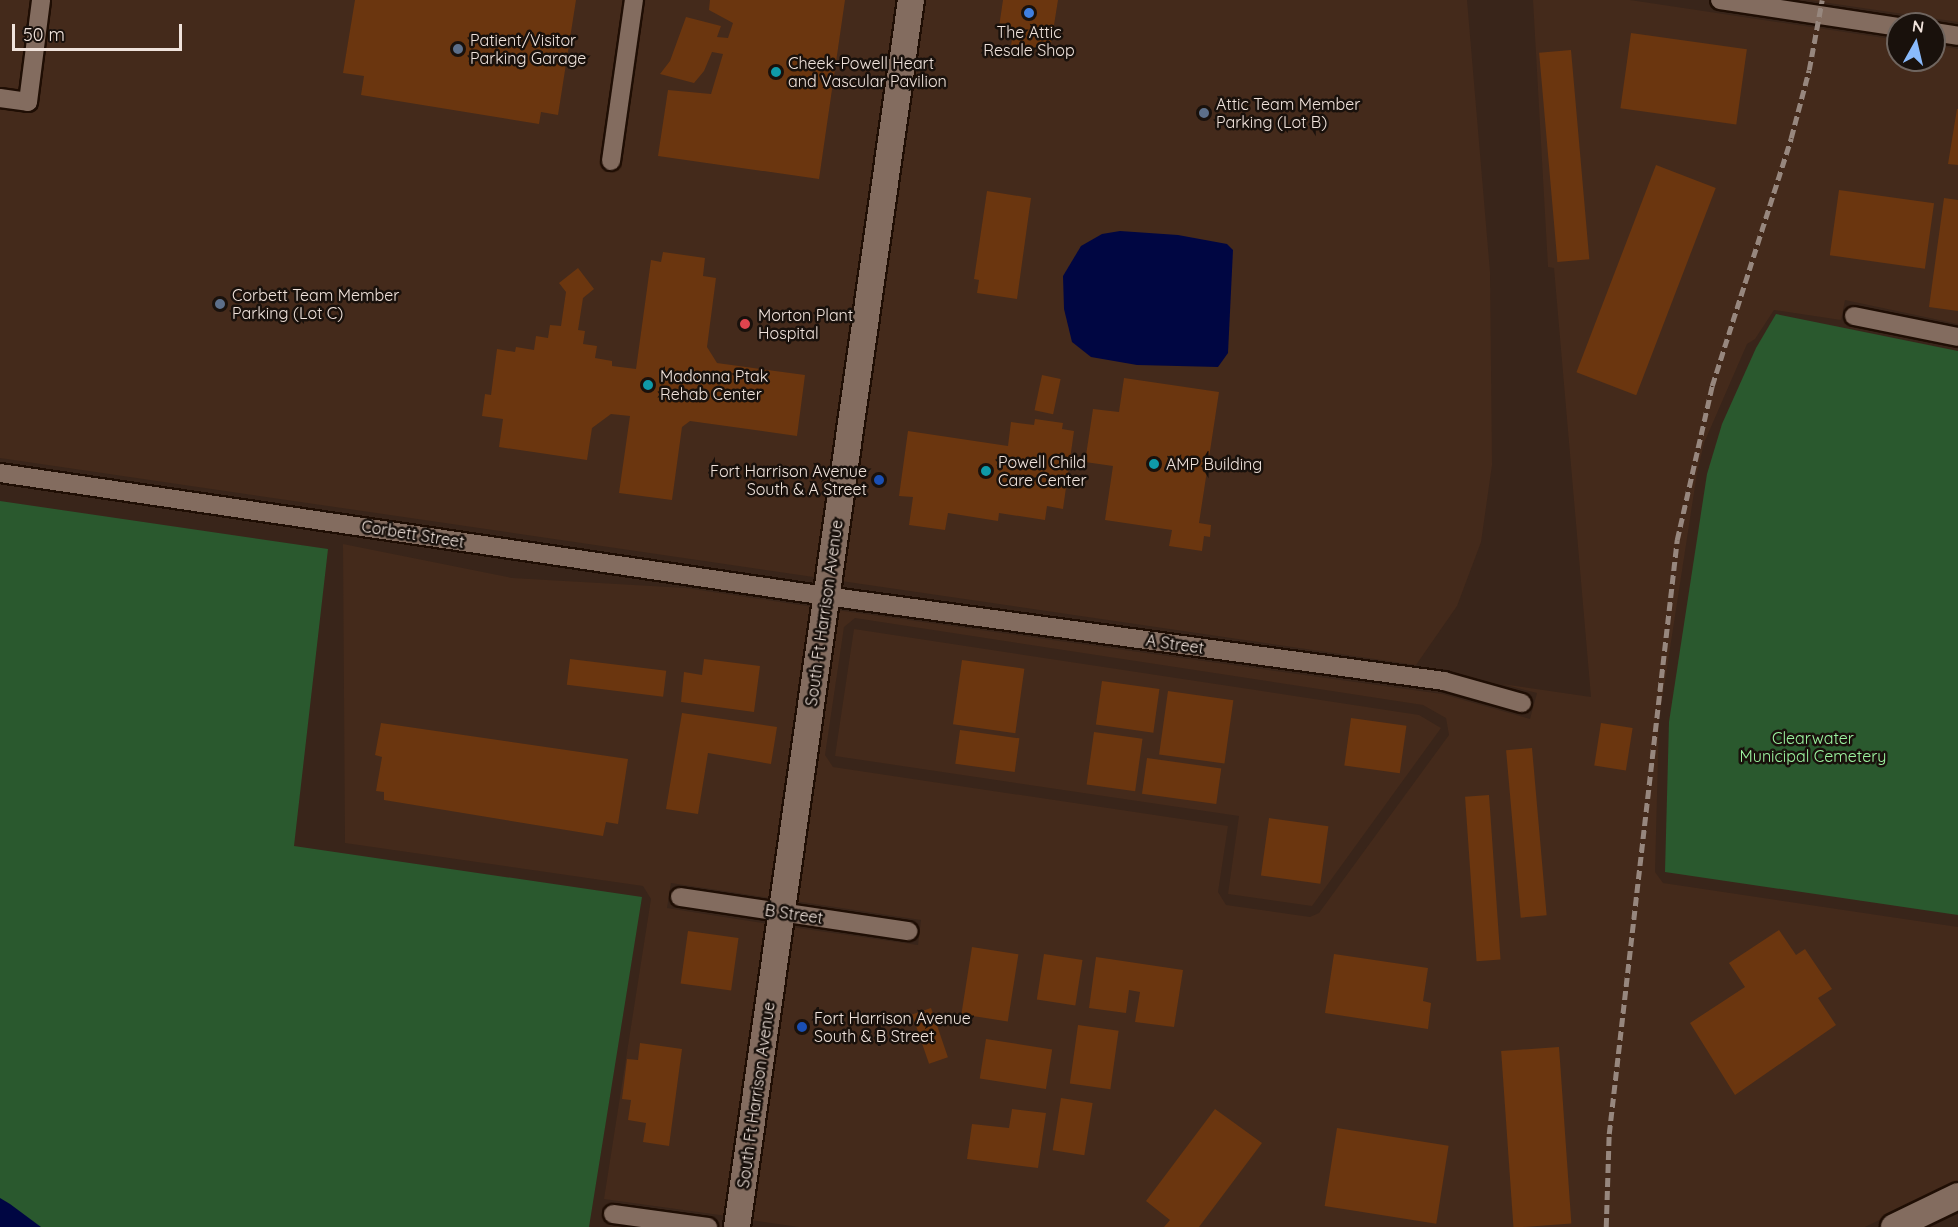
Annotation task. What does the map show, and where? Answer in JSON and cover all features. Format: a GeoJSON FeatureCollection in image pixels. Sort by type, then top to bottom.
{"type":"FeatureCollection","features":[{"type":"Feature","properties":{"kind":"street"},"geometry":{"type":"LineString","coordinates":[[0,98],[28,102],[41,0]]}},
{"type":"Feature","properties":{"kind":"street"},"geometry":{"type":"LineString","coordinates":[[611,161],[634,0]]}},
{"type":"Feature","properties":{"kind":"street","name":"South Ft Harrison Avenue"},"geometry":{"type":"LineString","coordinates":[[737,1227],[911,0]]}},
{"type":"Feature","properties":{"kind":"street"},"geometry":{"type":"LineString","coordinates":[[1720,0],[1886,25]]}},
{"type":"Feature","properties":{"kind":"street"},"geometry":{"type":"LineString","coordinates":[[1854,316],[1958,337]]}},
{"type":"Feature","properties":{"kind":"street","name":"Corbett Street"},"geometry":{"type":"LineString","coordinates":[[0,473],[826,596]]}},
{"type":"Feature","properties":{"kind":"street","name":"A Street"},"geometry":{"type":"LineString","coordinates":[[826,596],[1444,681],[1522,703]]}},
{"type":"Feature","properties":{"kind":"street","name":"B Street"},"geometry":{"type":"LineString","coordinates":[[680,897],[908,931]]}},
{"type":"Feature","properties":{"kind":"street"},"geometry":{"type":"LineString","coordinates":[[1894,1227],[1958,1196]]}},
{"type":"Feature","properties":{"kind":"street"},"geometry":{"type":"LineString","coordinates":[[613,1214],[708,1227]]}},
{"type":"Feature","properties":{"kind":"shaded area","name":"Morton Plant Hospital"},"geometry":{"type":"Polygon","coordinates":[[[0,0],[1467,0],[1490,272],[1492,465],[1481,542],[1457,606],[1416,665],[0,458],[0,0]]]}},
{"type":"Feature","properties":{"kind":"shaded area"},"geometry":{"type":"Polygon","coordinates":[[[1533,0],[1630,0],[1886,38],[1886,72],[1946,72],[1946,47],[1958,49],[1958,324],[1845,300],[1841,320],[1774,310],[1755,339],[1747,344],[1704,443],[1697,473],[1659,720],[1655,872],[1663,883],[1958,927],[1958,1182],[1865,1227],[799,1227],[750,1220],[791,927],[918,945],[921,920],[795,901],[836,610],[1442,694],[1530,719],[1537,693],[1502,684],[1591,697],[1554,268],[1548,267],[1533,0]],[[855,618],[844,627],[825,755],[833,767],[1228,826],[1218,892],[1226,905],[1310,917],[1319,913],[1449,735],[1446,718],[1423,705],[855,618]]]}},
{"type":"Feature","properties":{"kind":"shaded area"},"geometry":{"type":"Polygon","coordinates":[[[1808,0],[1958,0],[1958,22],[1946,20],[1946,12],[1890,12],[1808,0]]]}},
{"type":"Feature","properties":{"kind":"shaded area"},"geometry":{"type":"Polygon","coordinates":[[[1120,231],[1178,235],[1227,244],[1233,250],[1228,353],[1218,367],[1137,365],[1091,357],[1072,342],[1064,309],[1063,276],[1081,246],[1102,234],[1120,231]]]}},
{"type":"Feature","properties":{"kind":"shaded area"},"geometry":{"type":"Polygon","coordinates":[[[343,544],[512,578],[686,588],[813,607],[771,898],[671,883],[667,908],[768,924],[727,1216],[604,1199],[651,899],[643,886],[345,843],[343,544]]]}},
{"type":"Feature","properties":{"kind":"shaded area"},"geometry":{"type":"Polygon","coordinates":[[[854,629],[1419,715],[1441,728],[1312,906],[1228,894],[1239,816],[835,756],[854,629]]]}},
{"type":"Feature","properties":{"kind":"shaded area"},"geometry":{"type":"Polygon","coordinates":[[[0,1198],[10,1204],[41,1227],[0,1227],[0,1198]]]}},
{"type":"Feature","properties":{"kind":"green space","name":"Clearwater Municipal Cemetery"},"geometry":{"type":"Polygon","coordinates":[[[1776,314],[1958,351],[1958,915],[1665,872],[1669,722],[1707,474],[1722,424],[1756,348],[1776,314]]]}},
{"type":"Feature","properties":{"kind":"green space"},"geometry":{"type":"Polygon","coordinates":[[[0,501],[328,549],[294,846],[642,897],[589,1227],[0,1227],[0,501]]]}},
{"type":"Feature","properties":{"kind":"building","name":"Patient/Visitor Parking Garage"},"geometry":{"type":"Polygon","coordinates":[[[355,0],[576,0],[558,115],[541,112],[539,124],[361,95],[364,76],[343,73],[355,0]]]}},
{"type":"Feature","properties":{"kind":"building","name":"Cheek-Powell Heart and Vascular Pavilion"},"geometry":{"type":"Polygon","coordinates":[[[710,0],[845,0],[819,179],[658,156],[668,90],[711,94],[723,54],[712,52],[704,71],[694,83],[660,74],[670,61],[686,17],[721,26],[717,37],[728,38],[733,23],[709,10],[710,0]]]}},
{"type":"Feature","properties":{"kind":"building","name":"The Attic Resale Shop"},"geometry":{"type":"Polygon","coordinates":[[[1003,0],[1058,0],[1050,50],[1011,45],[1014,29],[999,27],[1003,0]]]}},
{"type":"Feature","properties":{"kind":"building"},"geometry":{"type":"Polygon","coordinates":[[[1631,33],[1747,49],[1736,125],[1620,108],[1631,33]]]}},
{"type":"Feature","properties":{"kind":"building"},"geometry":{"type":"Polygon","coordinates":[[[1571,50],[1589,259],[1557,262],[1539,53],[1571,50]]]}},
{"type":"Feature","properties":{"kind":"building"},"geometry":{"type":"Polygon","coordinates":[[[1958,109],[1958,165],[1948,164],[1958,109]]]}},
{"type":"Feature","properties":{"kind":"building"},"geometry":{"type":"Polygon","coordinates":[[[1656,165],[1716,188],[1636,395],[1576,372],[1656,165]]]}},
{"type":"Feature","properties":{"kind":"building"},"geometry":{"type":"Polygon","coordinates":[[[1839,190],[1934,203],[1925,269],[1830,255],[1839,190]]]}},
{"type":"Feature","properties":{"kind":"building"},"geometry":{"type":"Polygon","coordinates":[[[987,191],[1031,198],[1017,299],[977,293],[979,280],[974,279],[987,191]]]}},
{"type":"Feature","properties":{"kind":"building"},"geometry":{"type":"Polygon","coordinates":[[[1944,198],[1958,200],[1958,311],[1929,307],[1944,198]]]}},
{"type":"Feature","properties":{"kind":"building","name":"Madonna Ptak Rehab Center"},"geometry":{"type":"Polygon","coordinates":[[[663,252],[705,258],[703,276],[716,278],[707,347],[717,363],[805,375],[797,436],[690,421],[682,427],[672,500],[619,493],[630,416],[611,414],[592,428],[587,460],[499,447],[503,419],[482,416],[485,394],[491,395],[497,349],[515,352],[516,347],[534,350],[536,336],[548,338],[550,325],[561,326],[566,292],[559,283],[578,268],[594,289],[583,298],[578,330],[585,331],[583,344],[597,346],[595,358],[612,361],[612,366],[636,369],[651,260],[661,262],[663,252]]]}},
{"type":"Feature","properties":{"kind":"building"},"geometry":{"type":"Polygon","coordinates":[[[1042,375],[1061,379],[1053,414],[1035,410],[1042,375]]]}},
{"type":"Feature","properties":{"kind":"building","name":"AMP Building"},"geometry":{"type":"Polygon","coordinates":[[[1124,378],[1219,392],[1199,523],[1211,525],[1210,537],[1204,536],[1202,551],[1169,546],[1172,530],[1105,520],[1113,466],[1085,462],[1093,409],[1119,412],[1124,378]]]}},
{"type":"Feature","properties":{"kind":"building","name":"Powell Child Care Center"},"geometry":{"type":"Polygon","coordinates":[[[1035,419],[1063,423],[1062,429],[1074,431],[1063,509],[1047,506],[1045,520],[999,513],[998,521],[948,513],[945,530],[909,525],[913,497],[899,496],[908,431],[1008,446],[1011,422],[1034,425],[1035,419]]]}},
{"type":"Feature","properties":{"kind":"building"},"geometry":{"type":"Polygon","coordinates":[[[570,659],[666,671],[663,697],[567,685],[570,659]]]}},
{"type":"Feature","properties":{"kind":"building"},"geometry":{"type":"Polygon","coordinates":[[[704,659],[760,666],[754,712],[681,702],[684,672],[702,675],[704,659]]]}},
{"type":"Feature","properties":{"kind":"building"},"geometry":{"type":"Polygon","coordinates":[[[962,660],[1024,669],[1015,733],[953,724],[962,660]]]}},
{"type":"Feature","properties":{"kind":"building"},"geometry":{"type":"Polygon","coordinates":[[[1102,681],[1159,689],[1153,733],[1096,725],[1102,681]]]}},
{"type":"Feature","properties":{"kind":"building"},"geometry":{"type":"Polygon","coordinates":[[[1168,691],[1233,700],[1224,764],[1159,754],[1168,691]]]}},
{"type":"Feature","properties":{"kind":"building"},"geometry":{"type":"Polygon","coordinates":[[[682,713],[777,727],[771,764],[708,753],[698,814],[666,809],[682,713]]]}},
{"type":"Feature","properties":{"kind":"building"},"geometry":{"type":"Polygon","coordinates":[[[1351,718],[1406,726],[1400,773],[1344,766],[1351,718]]]}},
{"type":"Feature","properties":{"kind":"building"},"geometry":{"type":"Polygon","coordinates":[[[381,723],[628,759],[618,824],[606,822],[603,836],[384,800],[384,792],[376,791],[382,757],[375,755],[381,723]]]}},
{"type":"Feature","properties":{"kind":"building"},"geometry":{"type":"Polygon","coordinates":[[[1601,723],[1633,728],[1626,770],[1594,765],[1601,723]]]}},
{"type":"Feature","properties":{"kind":"building"},"geometry":{"type":"Polygon","coordinates":[[[960,730],[1019,738],[1015,772],[955,764],[960,730]]]}},
{"type":"Feature","properties":{"kind":"building"},"geometry":{"type":"Polygon","coordinates":[[[1094,732],[1143,739],[1135,791],[1087,784],[1094,732]]]}},
{"type":"Feature","properties":{"kind":"building"},"geometry":{"type":"Polygon","coordinates":[[[1532,748],[1547,915],[1521,918],[1506,750],[1532,748]]]}},
{"type":"Feature","properties":{"kind":"building"},"geometry":{"type":"Polygon","coordinates":[[[1147,758],[1221,768],[1216,804],[1142,794],[1147,758]]]}},
{"type":"Feature","properties":{"kind":"building"},"geometry":{"type":"Polygon","coordinates":[[[1489,795],[1501,960],[1477,961],[1465,797],[1489,795]]]}},
{"type":"Feature","properties":{"kind":"building"},"geometry":{"type":"Polygon","coordinates":[[[1269,818],[1328,826],[1320,884],[1261,875],[1269,818]]]}},
{"type":"Feature","properties":{"kind":"building"},"geometry":{"type":"Polygon","coordinates":[[[1779,930],[1796,955],[1805,949],[1832,989],[1818,998],[1836,1025],[1735,1095],[1690,1023],[1745,987],[1729,963],[1779,930]]]}},
{"type":"Feature","properties":{"kind":"building"},"geometry":{"type":"Polygon","coordinates":[[[688,931],[739,938],[731,991],[681,983],[688,931]]]}},
{"type":"Feature","properties":{"kind":"building"},"geometry":{"type":"Polygon","coordinates":[[[972,947],[1018,954],[1008,1022],[961,1014],[972,947]]]}},
{"type":"Feature","properties":{"kind":"building"},"geometry":{"type":"Polygon","coordinates":[[[1044,954],[1083,960],[1075,1006],[1037,999],[1044,954]]]}},
{"type":"Feature","properties":{"kind":"building"},"geometry":{"type":"Polygon","coordinates":[[[1334,954],[1428,968],[1423,1001],[1431,1003],[1428,1029],[1325,1013],[1334,954]]]}},
{"type":"Feature","properties":{"kind":"building"},"geometry":{"type":"Polygon","coordinates":[[[1096,957],[1183,970],[1174,1027],[1135,1022],[1140,992],[1129,990],[1126,1013],[1089,1008],[1096,957]]]}},
{"type":"Feature","properties":{"kind":"building"},"geometry":{"type":"Polygon","coordinates":[[[931,1008],[948,1057],[929,1064],[912,1015],[931,1008]]]}},
{"type":"Feature","properties":{"kind":"building"},"geometry":{"type":"Polygon","coordinates":[[[1078,1025],[1119,1031],[1110,1089],[1070,1083],[1078,1025]]]}},
{"type":"Feature","properties":{"kind":"building"},"geometry":{"type":"Polygon","coordinates":[[[986,1039],[1052,1049],[1046,1089],[980,1079],[986,1039]]]}},
{"type":"Feature","properties":{"kind":"building"},"geometry":{"type":"Polygon","coordinates":[[[640,1043],[682,1049],[669,1146],[643,1142],[646,1123],[628,1120],[631,1100],[622,1099],[627,1059],[638,1060],[640,1043]]]}},
{"type":"Feature","properties":{"kind":"building"},"geometry":{"type":"Polygon","coordinates":[[[1559,1047],[1571,1224],[1513,1227],[1501,1051],[1559,1047]]]}},
{"type":"Feature","properties":{"kind":"building"},"geometry":{"type":"Polygon","coordinates":[[[1061,1098],[1093,1103],[1084,1155],[1053,1150],[1061,1098]]]}},
{"type":"Feature","properties":{"kind":"building"},"geometry":{"type":"Polygon","coordinates":[[[1012,1109],[1046,1113],[1038,1168],[967,1159],[972,1124],[1009,1128],[1012,1109]]]}},
{"type":"Feature","properties":{"kind":"building"},"geometry":{"type":"Polygon","coordinates":[[[1215,1109],[1262,1143],[1199,1227],[1164,1227],[1170,1220],[1146,1201],[1215,1109]]]}},
{"type":"Feature","properties":{"kind":"building"},"geometry":{"type":"Polygon","coordinates":[[[1337,1128],[1449,1146],[1436,1224],[1325,1206],[1337,1128]]]}},
{"type":"Feature","properties":{"kind":"railway"},"geometry":{"type":"LineString","coordinates":[[1606,1227],[1609,1134],[1677,540],[1712,386],[1791,138],[1809,70],[1822,0]]}},
{"type":"Feature","properties":{"kind":"place","name":"The Attic Resale Shop"},"geometry":{"type":"Point","coordinates":[1029,13]}},
{"type":"Feature","properties":{"kind":"place","name":"Patient/Visitor Parking Garage"},"geometry":{"type":"Point","coordinates":[458,49]}},
{"type":"Feature","properties":{"kind":"place","name":"Cheek-Powell Heart and Vascular Pavilion"},"geometry":{"type":"Point","coordinates":[776,72]}},
{"type":"Feature","properties":{"kind":"place","name":"Attic Team Member Parking (Lot B)"},"geometry":{"type":"Point","coordinates":[1204,113]}},
{"type":"Feature","properties":{"kind":"place","name":"Corbett Team Member Parking (Lot C)"},"geometry":{"type":"Point","coordinates":[220,304]}},
{"type":"Feature","properties":{"kind":"place","name":"Morton Plant Hospital"},"geometry":{"type":"Point","coordinates":[745,324]}},
{"type":"Feature","properties":{"kind":"place","name":"Madonna Ptak Rehab Center"},"geometry":{"type":"Point","coordinates":[648,385]}},
{"type":"Feature","properties":{"kind":"place","name":"AMP Building"},"geometry":{"type":"Point","coordinates":[1154,464]}},
{"type":"Feature","properties":{"kind":"place","name":"Powell Child Care Center"},"geometry":{"type":"Point","coordinates":[986,471]}},
{"type":"Feature","properties":{"kind":"place","name":"Fort Harrison Avenue South & A Street"},"geometry":{"type":"Point","coordinates":[879,480]}},
{"type":"Feature","properties":{"kind":"place","name":"Fort Harrison Avenue South & B Street"},"geometry":{"type":"Point","coordinates":[802,1027]}}]}
